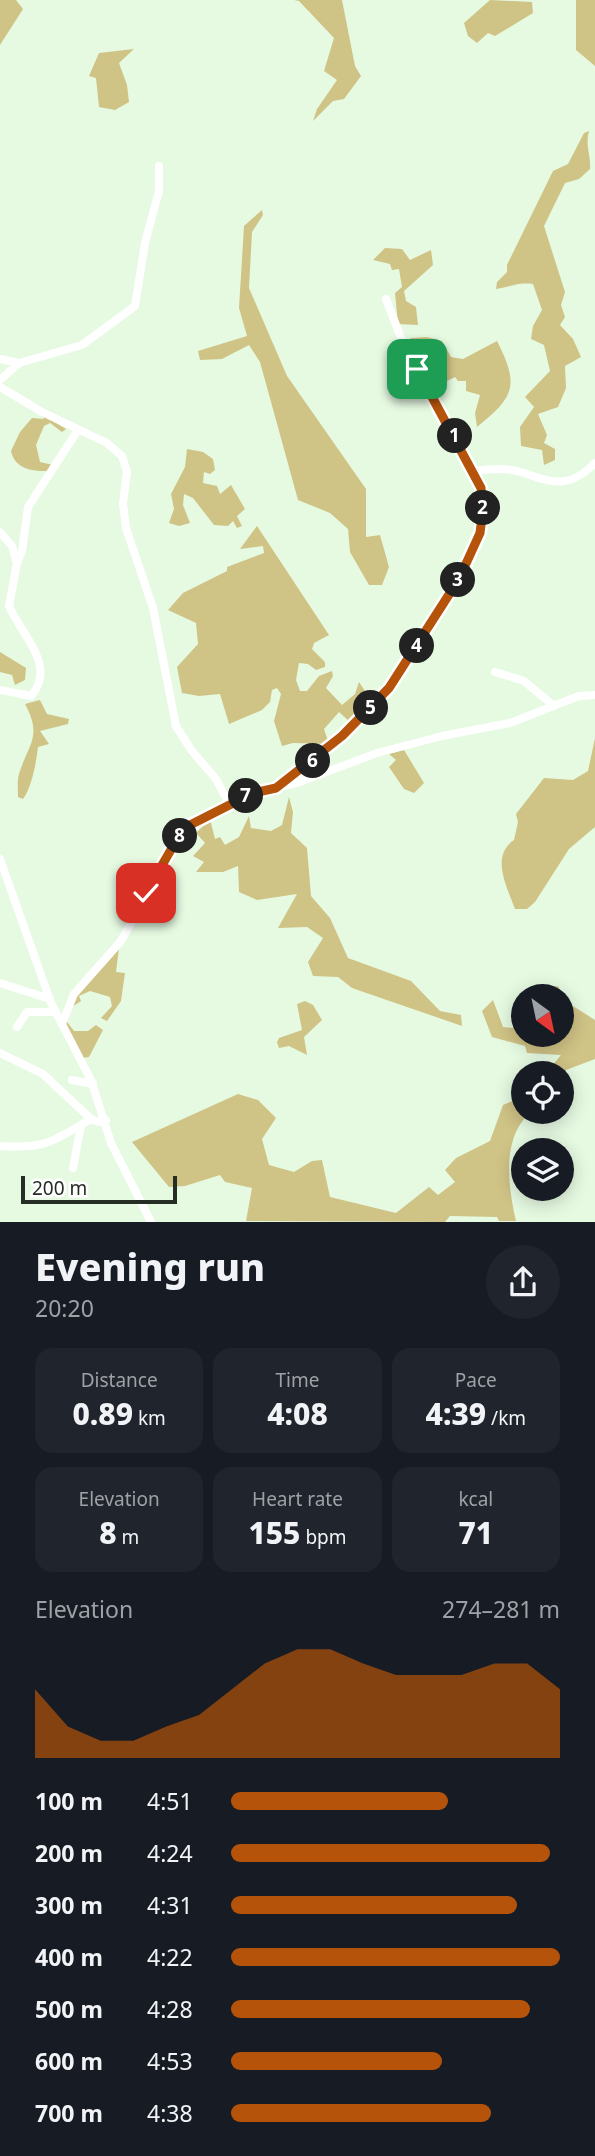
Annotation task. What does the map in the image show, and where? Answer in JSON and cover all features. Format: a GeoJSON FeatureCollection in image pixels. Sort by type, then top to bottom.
{"type":"FeatureCollection","features":[{"type":"Feature","properties":{"kind":"street"},"geometry":{"type":"LineString","coordinates":[[0,359],[19,363],[76,348],[135,306],[146,236],[159,191],[159,166]]}},
{"type":"Feature","properties":{"kind":"street"},"geometry":{"type":"LineString","coordinates":[[276,788],[330,747],[377,702],[401,673],[459,579],[482,520],[481,488],[474,471],[408,356],[386,299]]}},
{"type":"Feature","properties":{"kind":"street"},"geometry":{"type":"LineString","coordinates":[[0,380],[19,363]]}},
{"type":"Feature","properties":{"kind":"street"},"geometry":{"type":"LineString","coordinates":[[0,387],[116,449],[125,462],[124,513],[153,608],[176,726],[192,751],[216,779],[229,804]]}},
{"type":"Feature","properties":{"kind":"street"},"geometry":{"type":"LineString","coordinates":[[0,690],[31,696],[40,677],[38,659],[9,606],[22,551],[28,507],[79,430]]}},
{"type":"Feature","properties":{"kind":"street"},"geometry":{"type":"LineString","coordinates":[[474,471],[506,470],[544,481],[565,482],[580,476],[595,463]]}},
{"type":"Feature","properties":{"kind":"street"},"geometry":{"type":"LineString","coordinates":[[0,531],[12,546],[18,563]]}},
{"type":"Feature","properties":{"kind":"street"},"geometry":{"type":"LineString","coordinates":[[495,673],[524,681],[554,706]]}},
{"type":"Feature","properties":{"kind":"street"},"geometry":{"type":"LineString","coordinates":[[62,1024],[74,994],[121,941],[176,841],[192,824],[229,804],[377,753],[442,736],[499,726],[579,696],[595,695]]}},
{"type":"Feature","properties":{"kind":"street"},"geometry":{"type":"LineString","coordinates":[[0,859],[50,999],[93,1084],[111,1143],[151,1222]]}},
{"type":"Feature","properties":{"kind":"street"},"geometry":{"type":"LineString","coordinates":[[0,983],[50,999]]}},
{"type":"Feature","properties":{"kind":"street"},"geometry":{"type":"LineString","coordinates":[[16,1027],[27,1012],[56,1012]]}},
{"type":"Feature","properties":{"kind":"street"},"geometry":{"type":"LineString","coordinates":[[0,1053],[43,1074],[92,1119],[99,1122],[106,1120]]}},
{"type":"Feature","properties":{"kind":"street"},"geometry":{"type":"LineString","coordinates":[[72,1080],[93,1084]]}},
{"type":"Feature","properties":{"kind":"street"},"geometry":{"type":"LineString","coordinates":[[0,1146],[46,1144],[62,1138],[92,1119]]}},
{"type":"Feature","properties":{"kind":"street"},"geometry":{"type":"LineString","coordinates":[[73,1168],[81,1125]]}},
{"type":"Feature","properties":{"kind":"shaded area"},"geometry":{"type":"Polygon","coordinates":[[[0,0],[16,0],[23,9],[0,45],[0,0]]]}},
{"type":"Feature","properties":{"kind":"shaded area"},"geometry":{"type":"Polygon","coordinates":[[[294,0],[342,0],[355,66],[361,76],[344,99],[333,101],[313,121],[317,109],[337,80],[324,71],[334,38],[299,1],[294,0]]]}},
{"type":"Feature","properties":{"kind":"shaded area"},"geometry":{"type":"Polygon","coordinates":[[[490,0],[532,2],[533,13],[495,36],[488,33],[477,43],[468,36],[464,23],[490,0]]]}},
{"type":"Feature","properties":{"kind":"shaded area"},"geometry":{"type":"Polygon","coordinates":[[[576,0],[595,0],[595,66],[576,50],[576,0]]]}},
{"type":"Feature","properties":{"kind":"shaded area"},"geometry":{"type":"Polygon","coordinates":[[[134,49],[119,63],[127,85],[129,102],[115,110],[99,107],[96,78],[89,76],[99,53],[134,49]]]}},
{"type":"Feature","properties":{"kind":"shaded area"},"geometry":{"type":"Polygon","coordinates":[[[589,131],[590,169],[579,179],[565,183],[544,226],[565,292],[561,305],[565,317],[560,325],[573,339],[581,357],[565,366],[566,388],[558,407],[538,414],[547,435],[544,443],[555,449],[555,460],[544,465],[542,450],[521,446],[520,427],[534,407],[525,397],[550,371],[544,345],[531,339],[533,326],[542,310],[533,284],[496,289],[497,282],[507,272],[507,265],[553,171],[568,164],[584,133],[589,131]]]}},
{"type":"Feature","properties":{"kind":"shaded area"},"geometry":{"type":"Polygon","coordinates":[[[262,210],[263,215],[252,232],[249,288],[287,376],[366,489],[366,537],[380,535],[389,567],[382,585],[369,585],[350,552],[348,529],[330,513],[298,500],[260,362],[249,345],[222,359],[200,360],[198,351],[247,336],[239,308],[244,226],[262,210]]]}},
{"type":"Feature","properties":{"kind":"shaded area"},"geometry":{"type":"Polygon","coordinates":[[[385,248],[402,249],[410,260],[431,250],[433,265],[404,291],[406,301],[416,307],[418,325],[398,324],[395,293],[402,287],[399,269],[392,270],[390,264],[373,260],[385,248]]]}},
{"type":"Feature","properties":{"kind":"shaded area"},"geometry":{"type":"Polygon","coordinates":[[[427,337],[442,341],[451,357],[463,359],[497,341],[509,369],[509,390],[499,407],[477,427],[475,413],[480,395],[466,391],[466,381],[458,381],[455,377],[443,383],[429,373],[434,366],[429,357],[422,359],[406,343],[411,338],[427,337]]]}},
{"type":"Feature","properties":{"kind":"shaded area"},"geometry":{"type":"Polygon","coordinates":[[[43,415],[66,429],[62,432],[50,423],[44,426],[36,445],[40,462],[53,465],[47,471],[20,465],[11,451],[20,432],[32,418],[44,419],[43,415]]]}},
{"type":"Feature","properties":{"kind":"shaded area"},"geometry":{"type":"Polygon","coordinates":[[[187,449],[203,452],[213,459],[215,470],[210,474],[204,472],[203,483],[217,486],[220,494],[231,485],[245,509],[237,516],[242,526],[237,528],[233,521],[228,526],[214,525],[193,498],[184,494],[183,505],[190,523],[179,526],[169,523],[174,509],[171,494],[185,467],[187,449]]]}},
{"type":"Feature","properties":{"kind":"shaded area"},"geometry":{"type":"Polygon","coordinates":[[[257,526],[329,635],[314,643],[312,649],[325,662],[325,667],[316,670],[308,664],[299,663],[296,680],[300,691],[307,691],[319,676],[332,671],[333,676],[326,688],[342,705],[355,694],[359,682],[373,703],[350,722],[339,712],[324,729],[329,744],[293,743],[282,746],[274,721],[281,694],[277,688],[272,690],[270,702],[262,710],[229,724],[220,694],[199,696],[182,693],[177,667],[198,644],[196,623],[168,610],[183,593],[227,571],[227,567],[264,553],[263,546],[240,549],[257,526]]]}},
{"type":"Feature","properties":{"kind":"shaded area"},"geometry":{"type":"Polygon","coordinates":[[[0,652],[26,668],[25,680],[15,685],[12,675],[0,672],[0,652]]]}},
{"type":"Feature","properties":{"kind":"shaded area"},"geometry":{"type":"Polygon","coordinates":[[[40,700],[47,714],[69,719],[68,724],[40,731],[49,744],[38,747],[31,781],[23,799],[18,797],[18,776],[33,733],[33,725],[25,704],[40,700]]]}},
{"type":"Feature","properties":{"kind":"shaded area"},"geometry":{"type":"Polygon","coordinates":[[[595,738],[595,827],[569,849],[535,902],[527,909],[515,909],[502,872],[502,863],[503,854],[514,840],[518,822],[516,814],[544,778],[573,780],[588,771],[595,738]]]}},
{"type":"Feature","properties":{"kind":"shaded area"},"geometry":{"type":"Polygon","coordinates":[[[404,750],[424,783],[414,793],[404,789],[389,767],[396,760],[389,754],[404,750]]]}},
{"type":"Feature","properties":{"kind":"shaded area"},"geometry":{"type":"Polygon","coordinates":[[[289,797],[293,812],[291,833],[307,848],[311,896],[330,918],[348,958],[411,981],[440,1011],[461,1015],[462,1026],[352,988],[338,977],[313,976],[308,962],[323,938],[307,927],[278,928],[297,894],[257,900],[239,892],[238,866],[223,872],[196,872],[204,862],[193,856],[205,843],[196,833],[210,819],[215,839],[220,837],[225,845],[239,837],[249,816],[251,828],[271,831],[282,825],[289,797]]]}},
{"type":"Feature","properties":{"kind":"shaded area"},"geometry":{"type":"Polygon","coordinates":[[[119,948],[116,972],[125,973],[121,1001],[107,1021],[101,1018],[112,1006],[110,997],[90,991],[79,996],[81,1001],[72,1007],[67,1022],[74,1031],[88,1031],[96,1025],[103,1030],[89,1057],[82,1058],[63,1026],[73,990],[119,948]]]}},
{"type":"Feature","properties":{"kind":"shaded area"},"geometry":{"type":"Polygon","coordinates":[[[493,1000],[503,1027],[511,1028],[511,1042],[492,1037],[482,1011],[493,1000]]]}},
{"type":"Feature","properties":{"kind":"shaded area"},"geometry":{"type":"Polygon","coordinates":[[[305,1001],[313,1005],[322,1020],[304,1037],[307,1055],[289,1046],[279,1048],[277,1042],[279,1038],[302,1030],[297,1004],[305,1001]]]}},
{"type":"Feature","properties":{"kind":"shaded area"},"geometry":{"type":"Polygon","coordinates":[[[574,1007],[595,1020],[595,1059],[574,1067],[574,1061],[556,1061],[561,1055],[527,1053],[525,1047],[574,1047],[574,1007]]]}},
{"type":"Feature","properties":{"kind":"shaded area"},"geometry":{"type":"Polygon","coordinates":[[[238,1094],[258,1100],[276,1118],[262,1139],[269,1165],[294,1172],[312,1161],[322,1160],[330,1197],[396,1213],[429,1187],[438,1195],[455,1182],[445,1170],[456,1158],[490,1141],[503,1105],[511,1101],[511,1124],[520,1124],[514,1138],[511,1138],[509,1162],[511,1201],[516,1221],[499,1221],[497,1217],[450,1216],[445,1222],[246,1221],[252,1188],[225,1182],[220,1175],[185,1186],[169,1187],[132,1142],[238,1094]]]}},
{"type":"Feature","properties":{"kind":"route"},"geometry":{"type":"LineString","coordinates":[[146,893],[176,841],[192,824],[253,793],[276,788],[330,747],[377,702],[401,673],[453,592],[480,533],[483,509],[481,488],[417,369]]}}]}
